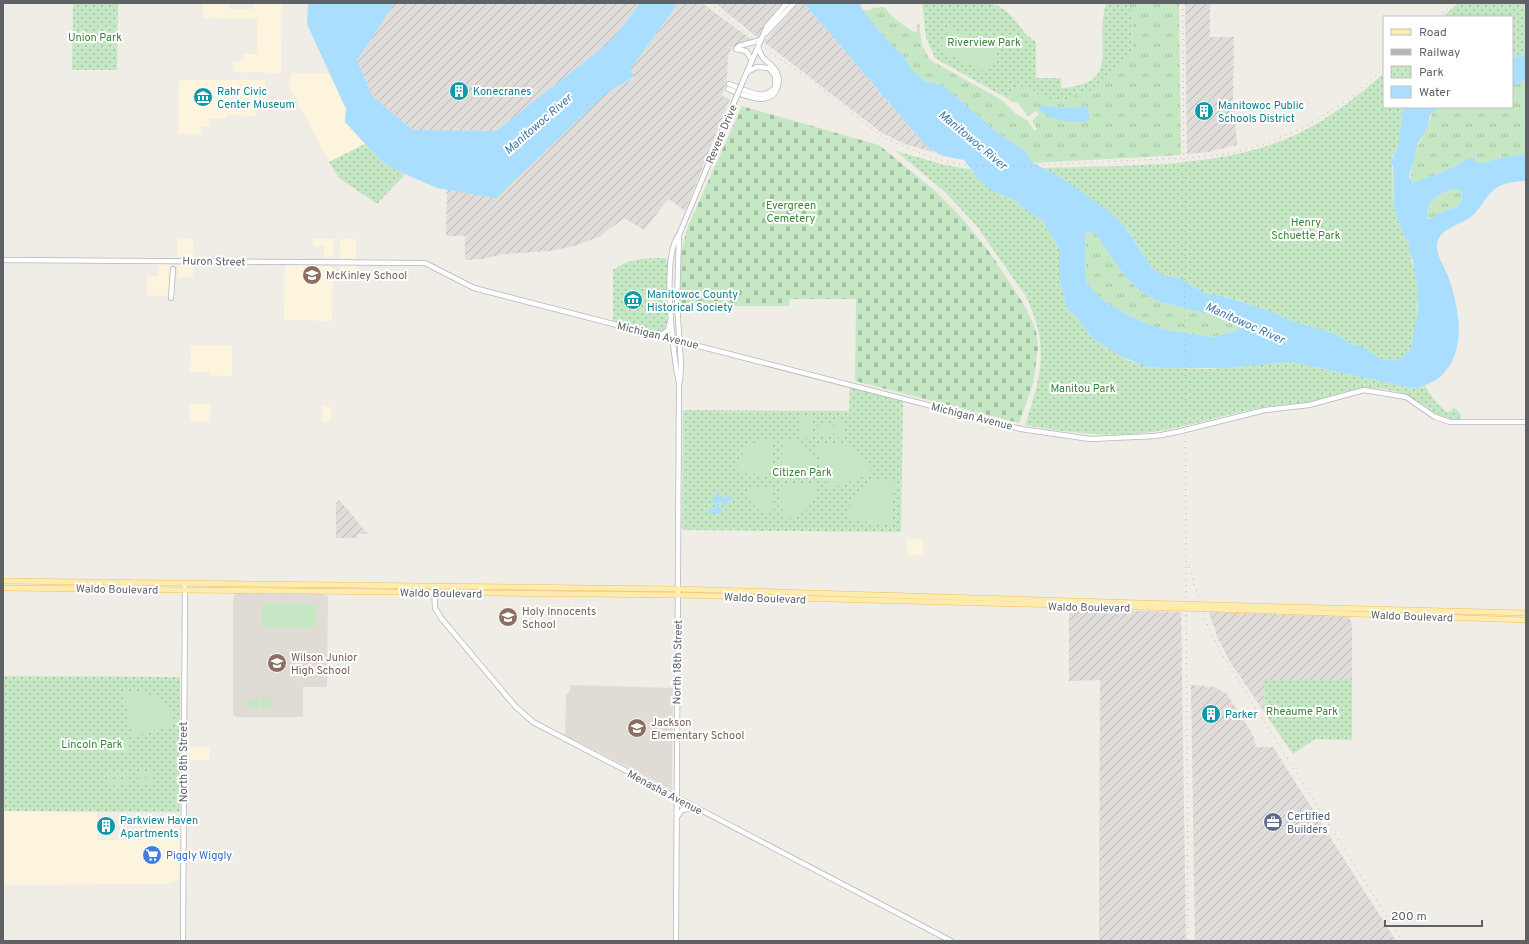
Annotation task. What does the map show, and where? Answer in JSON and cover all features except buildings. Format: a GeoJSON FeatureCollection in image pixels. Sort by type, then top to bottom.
{"type":"FeatureCollection","features":[{"type":"Feature","properties":{"kind":"main road","name":"Waldo Boulevard"},"geometry":{"type":"LineString","coordinates":[[3,581],[678,588],[1175,606],[1526,613]]}},
{"type":"Feature","properties":{"kind":"main road","name":"Waldo Boulevard"},"geometry":{"type":"LineString","coordinates":[[3,588],[677,595],[1044,606],[1175,606]]}},
{"type":"Feature","properties":{"kind":"main road","name":"Waldo Boulevard"},"geometry":{"type":"LineString","coordinates":[[1214,607],[1526,620]]}},
{"type":"Feature","properties":{"kind":"street","name":"Revere Drive"},"geometry":{"type":"LineString","coordinates":[[766,33],[768,26],[787,3]]}},
{"type":"Feature","properties":{"kind":"street","name":"Revere Drive"},"geometry":{"type":"LineString","coordinates":[[671,255],[675,240],[679,235],[758,46],[766,33],[794,3]]}},
{"type":"Feature","properties":{"kind":"street"},"geometry":{"type":"LineString","coordinates":[[752,60],[746,51],[736,49],[739,46],[761,40]]}},
{"type":"Feature","properties":{"kind":"street"},"geometry":{"type":"LineString","coordinates":[[747,72],[758,67],[764,66],[769,68],[775,76],[775,87],[768,94],[760,95],[728,87],[760,99],[770,97],[774,93],[779,84],[778,76],[774,68],[761,58],[758,46]]}},
{"type":"Feature","properties":{"kind":"street","name":"Revere Drive"},"geometry":{"type":"LineString","coordinates":[[677,255],[679,235]]}},
{"type":"Feature","properties":{"kind":"street","name":"North 18th Street"},"geometry":{"type":"LineString","coordinates":[[671,255],[671,316],[679,383]]}},
{"type":"Feature","properties":{"kind":"street","name":"North 18th Street"},"geometry":{"type":"LineString","coordinates":[[676,941],[677,595],[679,383],[681,364],[677,304],[677,255]]}},
{"type":"Feature","properties":{"kind":"street","name":"Huron Street"},"geometry":{"type":"LineString","coordinates":[[3,260],[425,263]]}},
{"type":"Feature","properties":{"kind":"street","name":"Michigan Avenue"},"geometry":{"type":"LineString","coordinates":[[425,263],[474,288],[1021,429],[1080,438],[1115,439],[1172,433],[1265,410],[1309,405],[1364,390],[1406,397],[1435,417],[1450,422],[1526,422]]}},
{"type":"Feature","properties":{"kind":"street"},"geometry":{"type":"LineString","coordinates":[[171,298],[173,269]]}},
{"type":"Feature","properties":{"kind":"street"},"geometry":{"type":"LineString","coordinates":[[660,336],[668,330],[671,316]]}},
{"type":"Feature","properties":{"kind":"street","name":"North 8th Street"},"geometry":{"type":"LineString","coordinates":[[184,941],[185,583]]}},
{"type":"Feature","properties":{"kind":"street","name":"Menasha Avenue"},"geometry":{"type":"LineString","coordinates":[[434,586],[435,608],[441,618],[525,716],[533,722],[951,941]]}},
{"type":"Feature","properties":{"kind":"street"},"geometry":{"type":"LineString","coordinates":[[676,819],[682,810],[696,808]]}},
{"type":"Feature","properties":{"kind":"shaded area"},"geometry":{"type":"Polygon","coordinates":[[[203,3],[229,3],[229,9],[253,9],[254,3],[282,3],[281,73],[234,72],[233,61],[244,61],[244,54],[257,54],[257,19],[203,18],[203,3]]]}},
{"type":"Feature","properties":{"kind":"shaded area"},"geometry":{"type":"Polygon","coordinates":[[[395,3],[640,3],[612,40],[496,131],[413,130],[372,96],[357,60],[395,3]]]}},
{"type":"Feature","properties":{"kind":"shaded area"},"geometry":{"type":"Polygon","coordinates":[[[678,3],[702,3],[752,40],[732,47],[728,55],[727,79],[722,96],[730,99],[685,211],[668,199],[644,230],[624,218],[599,237],[574,246],[550,251],[504,254],[482,259],[465,260],[465,236],[446,236],[447,189],[496,197],[612,87],[613,89],[634,78],[630,70],[678,3]]]}},
{"type":"Feature","properties":{"kind":"shaded area"},"geometry":{"type":"Polygon","coordinates":[[[715,3],[783,3],[758,38],[715,3]]]}},
{"type":"Feature","properties":{"kind":"shaded area"},"geometry":{"type":"Polygon","coordinates":[[[798,3],[804,3],[927,147],[936,153],[905,144],[882,133],[764,42],[798,3]]]}},
{"type":"Feature","properties":{"kind":"shaded area"},"geometry":{"type":"Polygon","coordinates":[[[1185,3],[1210,3],[1210,37],[1234,37],[1233,97],[1237,145],[1208,152],[1187,154],[1185,3]]]}},
{"type":"Feature","properties":{"kind":"shaded area"},"geometry":{"type":"Polygon","coordinates":[[[291,73],[330,74],[346,109],[345,122],[365,144],[329,162],[288,84],[288,81],[291,80],[291,73]]]}},
{"type":"Feature","properties":{"kind":"shaded area"},"geometry":{"type":"Polygon","coordinates":[[[181,80],[265,80],[265,100],[282,100],[281,109],[257,109],[256,116],[227,115],[227,119],[210,119],[210,127],[202,127],[202,134],[178,134],[179,83],[181,80]]]}},
{"type":"Feature","properties":{"kind":"shaded area"},"geometry":{"type":"Polygon","coordinates":[[[177,238],[193,239],[194,257],[177,256],[177,238]]]}},
{"type":"Feature","properties":{"kind":"shaded area"},"geometry":{"type":"Polygon","coordinates":[[[313,239],[334,239],[333,257],[324,258],[324,246],[313,246],[313,239]]]}},
{"type":"Feature","properties":{"kind":"shaded area"},"geometry":{"type":"Polygon","coordinates":[[[340,239],[356,239],[356,259],[339,258],[340,239]]]}},
{"type":"Feature","properties":{"kind":"shaded area"},"geometry":{"type":"Polygon","coordinates":[[[158,263],[168,263],[170,266],[169,296],[147,295],[147,276],[158,276],[158,263]]]}},
{"type":"Feature","properties":{"kind":"shaded area"},"geometry":{"type":"Polygon","coordinates":[[[178,265],[193,265],[193,277],[178,277],[178,265]]]}},
{"type":"Feature","properties":{"kind":"shaded area"},"geometry":{"type":"Polygon","coordinates":[[[285,265],[333,266],[332,321],[284,320],[285,265]]]}},
{"type":"Feature","properties":{"kind":"shaded area"},"geometry":{"type":"Polygon","coordinates":[[[340,265],[356,265],[356,280],[339,280],[340,265]]]}},
{"type":"Feature","properties":{"kind":"shaded area"},"geometry":{"type":"Polygon","coordinates":[[[191,345],[232,346],[232,376],[210,375],[210,372],[190,372],[191,345]]]}},
{"type":"Feature","properties":{"kind":"shaded area"},"geometry":{"type":"Polygon","coordinates":[[[190,404],[210,404],[210,422],[190,421],[190,404]]]}},
{"type":"Feature","properties":{"kind":"shaded area"},"geometry":{"type":"Polygon","coordinates":[[[322,405],[331,407],[331,422],[322,422],[322,405]]]}},
{"type":"Feature","properties":{"kind":"shaded area"},"geometry":{"type":"Polygon","coordinates":[[[338,500],[368,534],[357,534],[357,538],[336,538],[336,504],[338,500]]]}},
{"type":"Feature","properties":{"kind":"shaded area"},"geometry":{"type":"Polygon","coordinates":[[[907,539],[923,539],[923,555],[907,555],[907,539]]]}},
{"type":"Feature","properties":{"kind":"shaded area"},"geometry":{"type":"Polygon","coordinates":[[[237,593],[322,594],[328,596],[327,687],[303,687],[303,717],[237,717],[233,715],[233,602],[234,595],[237,593]]]}},
{"type":"Feature","properties":{"kind":"shaded area"},"geometry":{"type":"Polygon","coordinates":[[[1069,609],[1181,612],[1186,941],[1099,941],[1100,680],[1069,681],[1069,609]]]}},
{"type":"Feature","properties":{"kind":"shaded area"},"geometry":{"type":"Polygon","coordinates":[[[1209,612],[1349,617],[1352,623],[1352,680],[1265,680],[1264,712],[1229,660],[1217,636],[1209,612]]]}},
{"type":"Feature","properties":{"kind":"shaded area"},"geometry":{"type":"Polygon","coordinates":[[[570,685],[673,688],[672,790],[565,735],[566,694],[570,691],[570,685]]]}},
{"type":"Feature","properties":{"kind":"shaded area"},"geometry":{"type":"Polygon","coordinates":[[[1191,685],[1214,687],[1227,694],[1253,735],[1256,747],[1273,747],[1396,941],[1195,941],[1191,685]]]}},
{"type":"Feature","properties":{"kind":"shaded area"},"geometry":{"type":"Polygon","coordinates":[[[187,747],[210,747],[209,760],[187,760],[187,747]]]}},
{"type":"Feature","properties":{"kind":"shaded area"},"geometry":{"type":"Polygon","coordinates":[[[3,811],[97,812],[97,840],[142,840],[142,828],[181,828],[179,876],[176,881],[169,884],[3,885],[3,811]]]}},
{"type":"Feature","properties":{"kind":"green space","name":"Union Park"},"geometry":{"type":"Polygon","coordinates":[[[73,3],[118,3],[117,70],[72,70],[73,3]]]}},
{"type":"Feature","properties":{"kind":"green space","name":"Riverview Park"},"geometry":{"type":"Polygon","coordinates":[[[922,3],[991,3],[1000,7],[1006,11],[1024,32],[1036,42],[1036,78],[1061,78],[1061,88],[1080,85],[1093,79],[1099,70],[1102,60],[1103,19],[1106,4],[1129,3],[1133,26],[1132,55],[1092,95],[1080,92],[1067,100],[1054,99],[1035,93],[1016,84],[1008,99],[935,58],[926,37],[922,3]]]}},
{"type":"Feature","properties":{"kind":"green space"},"geometry":{"type":"Polygon","coordinates":[[[1129,3],[1179,3],[1181,155],[1033,163],[1025,151],[998,133],[941,84],[926,82],[911,69],[904,56],[890,44],[862,9],[868,11],[873,8],[884,7],[895,19],[915,33],[919,23],[922,45],[930,60],[1002,100],[1015,113],[1028,121],[1034,130],[1037,129],[1032,121],[1039,114],[1036,111],[1028,116],[1017,102],[1012,102],[1008,99],[1016,84],[1036,94],[1060,100],[1080,92],[1092,95],[1132,55],[1133,26],[1129,3]]]}},
{"type":"Feature","properties":{"kind":"green space"},"geometry":{"type":"Polygon","coordinates":[[[1458,3],[1526,3],[1526,54],[1513,58],[1513,16],[1444,16],[1458,3]]]}},
{"type":"Feature","properties":{"kind":"green space"},"geometry":{"type":"Polygon","coordinates":[[[950,28],[998,51],[988,73],[940,50],[950,28]]]}},
{"type":"Feature","properties":{"kind":"green space","name":"Henry Schuette Park"},"geometry":{"type":"Polygon","coordinates":[[[1383,74],[1383,108],[1403,108],[1398,147],[1392,157],[1394,208],[1403,234],[1409,243],[1409,254],[1416,273],[1418,298],[1415,334],[1411,349],[1403,357],[1395,361],[1383,360],[1369,351],[1351,344],[1336,334],[1292,321],[1270,311],[1224,296],[1207,294],[1179,278],[1163,275],[1153,269],[1128,230],[1119,220],[1062,178],[1041,168],[1175,163],[1243,153],[1274,144],[1303,131],[1325,119],[1383,74]]]}},
{"type":"Feature","properties":{"kind":"green space"},"geometry":{"type":"Polygon","coordinates":[[[1526,80],[1526,154],[1509,156],[1483,163],[1473,162],[1475,157],[1467,159],[1452,168],[1415,183],[1412,182],[1411,169],[1413,161],[1431,115],[1436,108],[1513,108],[1513,86],[1526,80]]]}},
{"type":"Feature","properties":{"kind":"green space","name":"Evergreen Cemetery"},"geometry":{"type":"Polygon","coordinates":[[[742,106],[879,145],[934,190],[960,216],[988,250],[1023,303],[1037,335],[1038,348],[1033,384],[1019,423],[855,381],[856,299],[790,299],[789,306],[680,306],[681,253],[688,226],[742,106]]]}},
{"type":"Feature","properties":{"kind":"green space"},"geometry":{"type":"Polygon","coordinates":[[[365,144],[382,162],[405,174],[377,204],[339,178],[329,162],[365,144]]]}},
{"type":"Feature","properties":{"kind":"green space","name":"Manitou Park"},"geometry":{"type":"Polygon","coordinates":[[[896,151],[945,165],[969,169],[986,186],[1002,196],[1016,201],[1018,204],[1041,219],[1059,249],[1059,279],[1068,310],[1079,320],[1094,340],[1130,361],[1150,367],[1209,369],[1291,362],[1418,389],[1425,386],[1429,393],[1447,412],[1451,411],[1453,408],[1456,409],[1461,415],[1460,420],[1439,415],[1402,393],[1385,389],[1368,388],[1352,390],[1298,404],[1252,409],[1182,427],[1134,434],[1116,435],[1079,433],[1025,425],[1036,390],[1041,360],[1038,329],[1025,295],[976,225],[944,191],[896,151]]]}},
{"type":"Feature","properties":{"kind":"green space"},"geometry":{"type":"Polygon","coordinates":[[[1454,189],[1459,189],[1462,192],[1461,203],[1456,207],[1441,212],[1431,219],[1427,218],[1428,207],[1431,202],[1439,195],[1454,189]]]}},
{"type":"Feature","properties":{"kind":"green space"},"geometry":{"type":"Polygon","coordinates":[[[1085,232],[1095,233],[1125,276],[1140,291],[1157,301],[1232,320],[1239,330],[1213,337],[1166,330],[1140,321],[1110,305],[1097,295],[1086,281],[1085,232]]]}},
{"type":"Feature","properties":{"kind":"green space"},"geometry":{"type":"Polygon","coordinates":[[[665,258],[668,261],[667,328],[662,333],[659,333],[613,321],[613,270],[631,261],[665,258]]]}},
{"type":"Feature","properties":{"kind":"green space","name":"Citizen Park"},"geometry":{"type":"Polygon","coordinates":[[[850,387],[902,401],[903,403],[901,532],[683,530],[684,410],[849,411],[850,387]]]}},
{"type":"Feature","properties":{"kind":"green space"},"geometry":{"type":"Polygon","coordinates":[[[799,417],[812,417],[812,438],[799,438],[799,417]]]}},
{"type":"Feature","properties":{"kind":"green space"},"geometry":{"type":"Polygon","coordinates":[[[834,421],[845,421],[844,438],[834,438],[834,421]]]}},
{"type":"Feature","properties":{"kind":"green space"},"geometry":{"type":"Polygon","coordinates":[[[818,424],[824,424],[823,435],[818,435],[818,424]]]}},
{"type":"Feature","properties":{"kind":"green space"},"geometry":{"type":"Polygon","coordinates":[[[825,424],[831,424],[831,435],[825,435],[825,424]]]}},
{"type":"Feature","properties":{"kind":"green space"},"geometry":{"type":"Polygon","coordinates":[[[771,439],[772,471],[768,475],[737,473],[740,460],[746,448],[757,441],[771,439]]]}},
{"type":"Feature","properties":{"kind":"green space"},"geometry":{"type":"Polygon","coordinates":[[[783,439],[797,442],[808,448],[815,459],[817,473],[808,475],[784,475],[781,471],[783,439]]]}},
{"type":"Feature","properties":{"kind":"green space"},"geometry":{"type":"Polygon","coordinates":[[[832,443],[851,448],[861,456],[872,474],[831,488],[828,487],[815,446],[832,443]]]}},
{"type":"Feature","properties":{"kind":"green space"},"geometry":{"type":"Polygon","coordinates":[[[880,479],[895,479],[890,524],[847,520],[850,506],[856,494],[866,485],[880,479]]]}},
{"type":"Feature","properties":{"kind":"green space"},"geometry":{"type":"Polygon","coordinates":[[[808,483],[816,485],[811,504],[797,516],[783,519],[781,487],[784,484],[807,485],[808,483]]]}},
{"type":"Feature","properties":{"kind":"green space"},"geometry":{"type":"Polygon","coordinates":[[[749,487],[773,487],[774,513],[769,513],[759,509],[751,502],[748,493],[749,487]]]}},
{"type":"Feature","properties":{"kind":"green space"},"geometry":{"type":"Polygon","coordinates":[[[262,604],[316,604],[316,628],[262,628],[262,604]]]}},
{"type":"Feature","properties":{"kind":"green space","name":"Lincoln Park"},"geometry":{"type":"Polygon","coordinates":[[[3,676],[180,677],[180,812],[3,811],[3,676]]]}},
{"type":"Feature","properties":{"kind":"green space","name":"Rheaume Park"},"geometry":{"type":"Polygon","coordinates":[[[1265,680],[1352,680],[1352,740],[1315,739],[1293,754],[1264,712],[1265,680]]]}},
{"type":"Feature","properties":{"kind":"green space"},"geometry":{"type":"Polygon","coordinates":[[[131,691],[153,696],[159,700],[168,710],[176,724],[132,737],[124,693],[131,691]]]}},
{"type":"Feature","properties":{"kind":"green space"},"geometry":{"type":"Polygon","coordinates":[[[246,698],[252,698],[252,709],[246,709],[246,698]]]}},
{"type":"Feature","properties":{"kind":"green space"},"geometry":{"type":"Polygon","coordinates":[[[253,698],[259,698],[259,709],[253,709],[253,698]]]}},
{"type":"Feature","properties":{"kind":"green space"},"geometry":{"type":"Polygon","coordinates":[[[261,698],[266,698],[266,709],[261,709],[261,698]]]}},
{"type":"Feature","properties":{"kind":"green space"},"geometry":{"type":"Polygon","coordinates":[[[268,698],[273,698],[273,709],[268,709],[268,698]]]}},
{"type":"Feature","properties":{"kind":"green space"},"geometry":{"type":"Polygon","coordinates":[[[123,739],[128,739],[128,751],[123,751],[123,739]]]}},
{"type":"Feature","properties":{"kind":"green space"},"geometry":{"type":"Polygon","coordinates":[[[108,740],[113,740],[113,751],[108,751],[108,740]]]}},
{"type":"Feature","properties":{"kind":"green space"},"geometry":{"type":"Polygon","coordinates":[[[115,740],[121,740],[121,751],[115,751],[115,740]]]}},
{"type":"Feature","properties":{"kind":"green space"},"geometry":{"type":"Polygon","coordinates":[[[138,773],[144,773],[144,785],[139,785],[138,773]]]}},
{"type":"Feature","properties":{"kind":"green space"},"geometry":{"type":"Polygon","coordinates":[[[146,773],[151,773],[151,785],[146,785],[146,773]]]}},
{"type":"Feature","properties":{"kind":"green space"},"geometry":{"type":"Polygon","coordinates":[[[108,774],[113,774],[114,786],[108,786],[108,774]]]}},
{"type":"Feature","properties":{"kind":"green space"},"geometry":{"type":"Polygon","coordinates":[[[116,774],[121,774],[121,786],[116,786],[116,774]]]}},
{"type":"Feature","properties":{"kind":"green space"},"geometry":{"type":"Polygon","coordinates":[[[123,774],[129,774],[129,785],[124,785],[123,774]]]}},
{"type":"Feature","properties":{"kind":"water","name":"Manitowoc River"},"geometry":{"type":"Polygon","coordinates":[[[308,3],[395,3],[357,60],[372,96],[413,130],[496,131],[612,40],[640,3],[678,3],[630,70],[634,77],[613,89],[612,88],[496,198],[437,188],[382,162],[345,122],[346,109],[307,24],[308,3]]]}},
{"type":"Feature","properties":{"kind":"water","name":"Manitowoc River"},"geometry":{"type":"Polygon","coordinates":[[[804,3],[860,3],[862,9],[890,44],[904,56],[911,69],[926,82],[941,84],[998,133],[1025,151],[1033,163],[1062,178],[1110,212],[1124,225],[1153,269],[1163,275],[1179,278],[1207,294],[1223,296],[1270,311],[1292,321],[1336,334],[1351,344],[1361,346],[1383,360],[1398,360],[1411,349],[1418,309],[1417,285],[1413,260],[1409,253],[1409,243],[1403,234],[1394,208],[1393,166],[1390,163],[1398,147],[1403,108],[1437,108],[1430,115],[1428,126],[1418,144],[1409,176],[1413,183],[1452,168],[1467,159],[1475,157],[1474,162],[1483,163],[1509,156],[1526,154],[1526,181],[1508,183],[1497,188],[1489,195],[1471,217],[1445,231],[1438,240],[1438,253],[1452,288],[1458,315],[1458,342],[1450,366],[1441,376],[1418,389],[1291,362],[1225,368],[1160,368],[1144,366],[1121,356],[1094,340],[1077,318],[1068,310],[1059,279],[1059,249],[1042,220],[1020,206],[1016,201],[992,191],[978,179],[964,160],[943,156],[927,147],[804,3]],[[1454,189],[1439,195],[1434,199],[1428,207],[1427,218],[1431,219],[1441,212],[1456,207],[1461,203],[1462,192],[1459,189],[1454,189]],[[1085,232],[1086,281],[1097,295],[1110,305],[1140,321],[1166,330],[1213,337],[1239,330],[1232,320],[1157,301],[1140,291],[1125,276],[1095,233],[1085,232]]]}},
{"type":"Feature","properties":{"kind":"water"},"geometry":{"type":"Polygon","coordinates":[[[1526,54],[1526,80],[1513,86],[1513,58],[1526,54]]]}},
{"type":"Feature","properties":{"kind":"water"},"geometry":{"type":"Polygon","coordinates":[[[1041,105],[1063,108],[1087,106],[1090,120],[1070,122],[1054,118],[1042,112],[1039,108],[1041,105]]]}},
{"type":"Feature","properties":{"kind":"water"},"geometry":{"type":"Polygon","coordinates":[[[717,493],[722,495],[723,500],[730,495],[733,498],[725,506],[721,502],[719,503],[719,507],[722,510],[721,513],[708,513],[709,509],[717,508],[716,503],[711,503],[717,493]]]}},
{"type":"Feature","properties":{"kind":"railway"},"geometry":{"type":"LineString","coordinates":[[710,3],[768,51],[808,78],[884,138],[930,157],[952,163],[972,166],[1020,166],[1201,157],[1232,153],[1262,145],[1305,127],[1349,99],[1383,69]]}},
{"type":"Feature","properties":{"kind":"railway"},"geometry":{"type":"LineString","coordinates":[[1183,3],[1188,941]]}},
{"type":"Feature","properties":{"kind":"railway"},"geometry":{"type":"LineString","coordinates":[[1439,16],[1453,3]]}},
{"type":"Feature","properties":{"kind":"railway"},"geometry":{"type":"LineString","coordinates":[[1189,567],[1205,619],[1219,649],[1402,941]]}},
{"type":"Feature","properties":{"kind":"place","name":"Konecranes"},"geometry":{"type":"Point","coordinates":[459,91]}},
{"type":"Feature","properties":{"kind":"place","name":"Rahr Civic Center Museum"},"geometry":{"type":"Point","coordinates":[203,97]}},
{"type":"Feature","properties":{"kind":"place","name":"Manitowoc Public Schools District"},"geometry":{"type":"Point","coordinates":[1204,111]}},
{"type":"Feature","properties":{"kind":"place","name":"McKinley School"},"geometry":{"type":"Point","coordinates":[312,275]}},
{"type":"Feature","properties":{"kind":"place","name":"Manitowoc County Historical Society"},"geometry":{"type":"Point","coordinates":[633,300]}},
{"type":"Feature","properties":{"kind":"place","name":"Holy Innocents School"},"geometry":{"type":"Point","coordinates":[508,617]}},
{"type":"Feature","properties":{"kind":"place","name":"Wilson Junior High School"},"geometry":{"type":"Point","coordinates":[277,663]}},
{"type":"Feature","properties":{"kind":"place","name":"Parker"},"geometry":{"type":"Point","coordinates":[1211,714]}},
{"type":"Feature","properties":{"kind":"place","name":"Jackson Elementary School"},"geometry":{"type":"Point","coordinates":[637,728]}},
{"type":"Feature","properties":{"kind":"place","name":"Certified Builders"},"geometry":{"type":"Point","coordinates":[1273,822]}},
{"type":"Feature","properties":{"kind":"place","name":"Parkview Haven Apartments"},"geometry":{"type":"Point","coordinates":[106,826]}},
{"type":"Feature","properties":{"kind":"place","name":"Piggly Wiggly"},"geometry":{"type":"Point","coordinates":[152,855]}}]}
